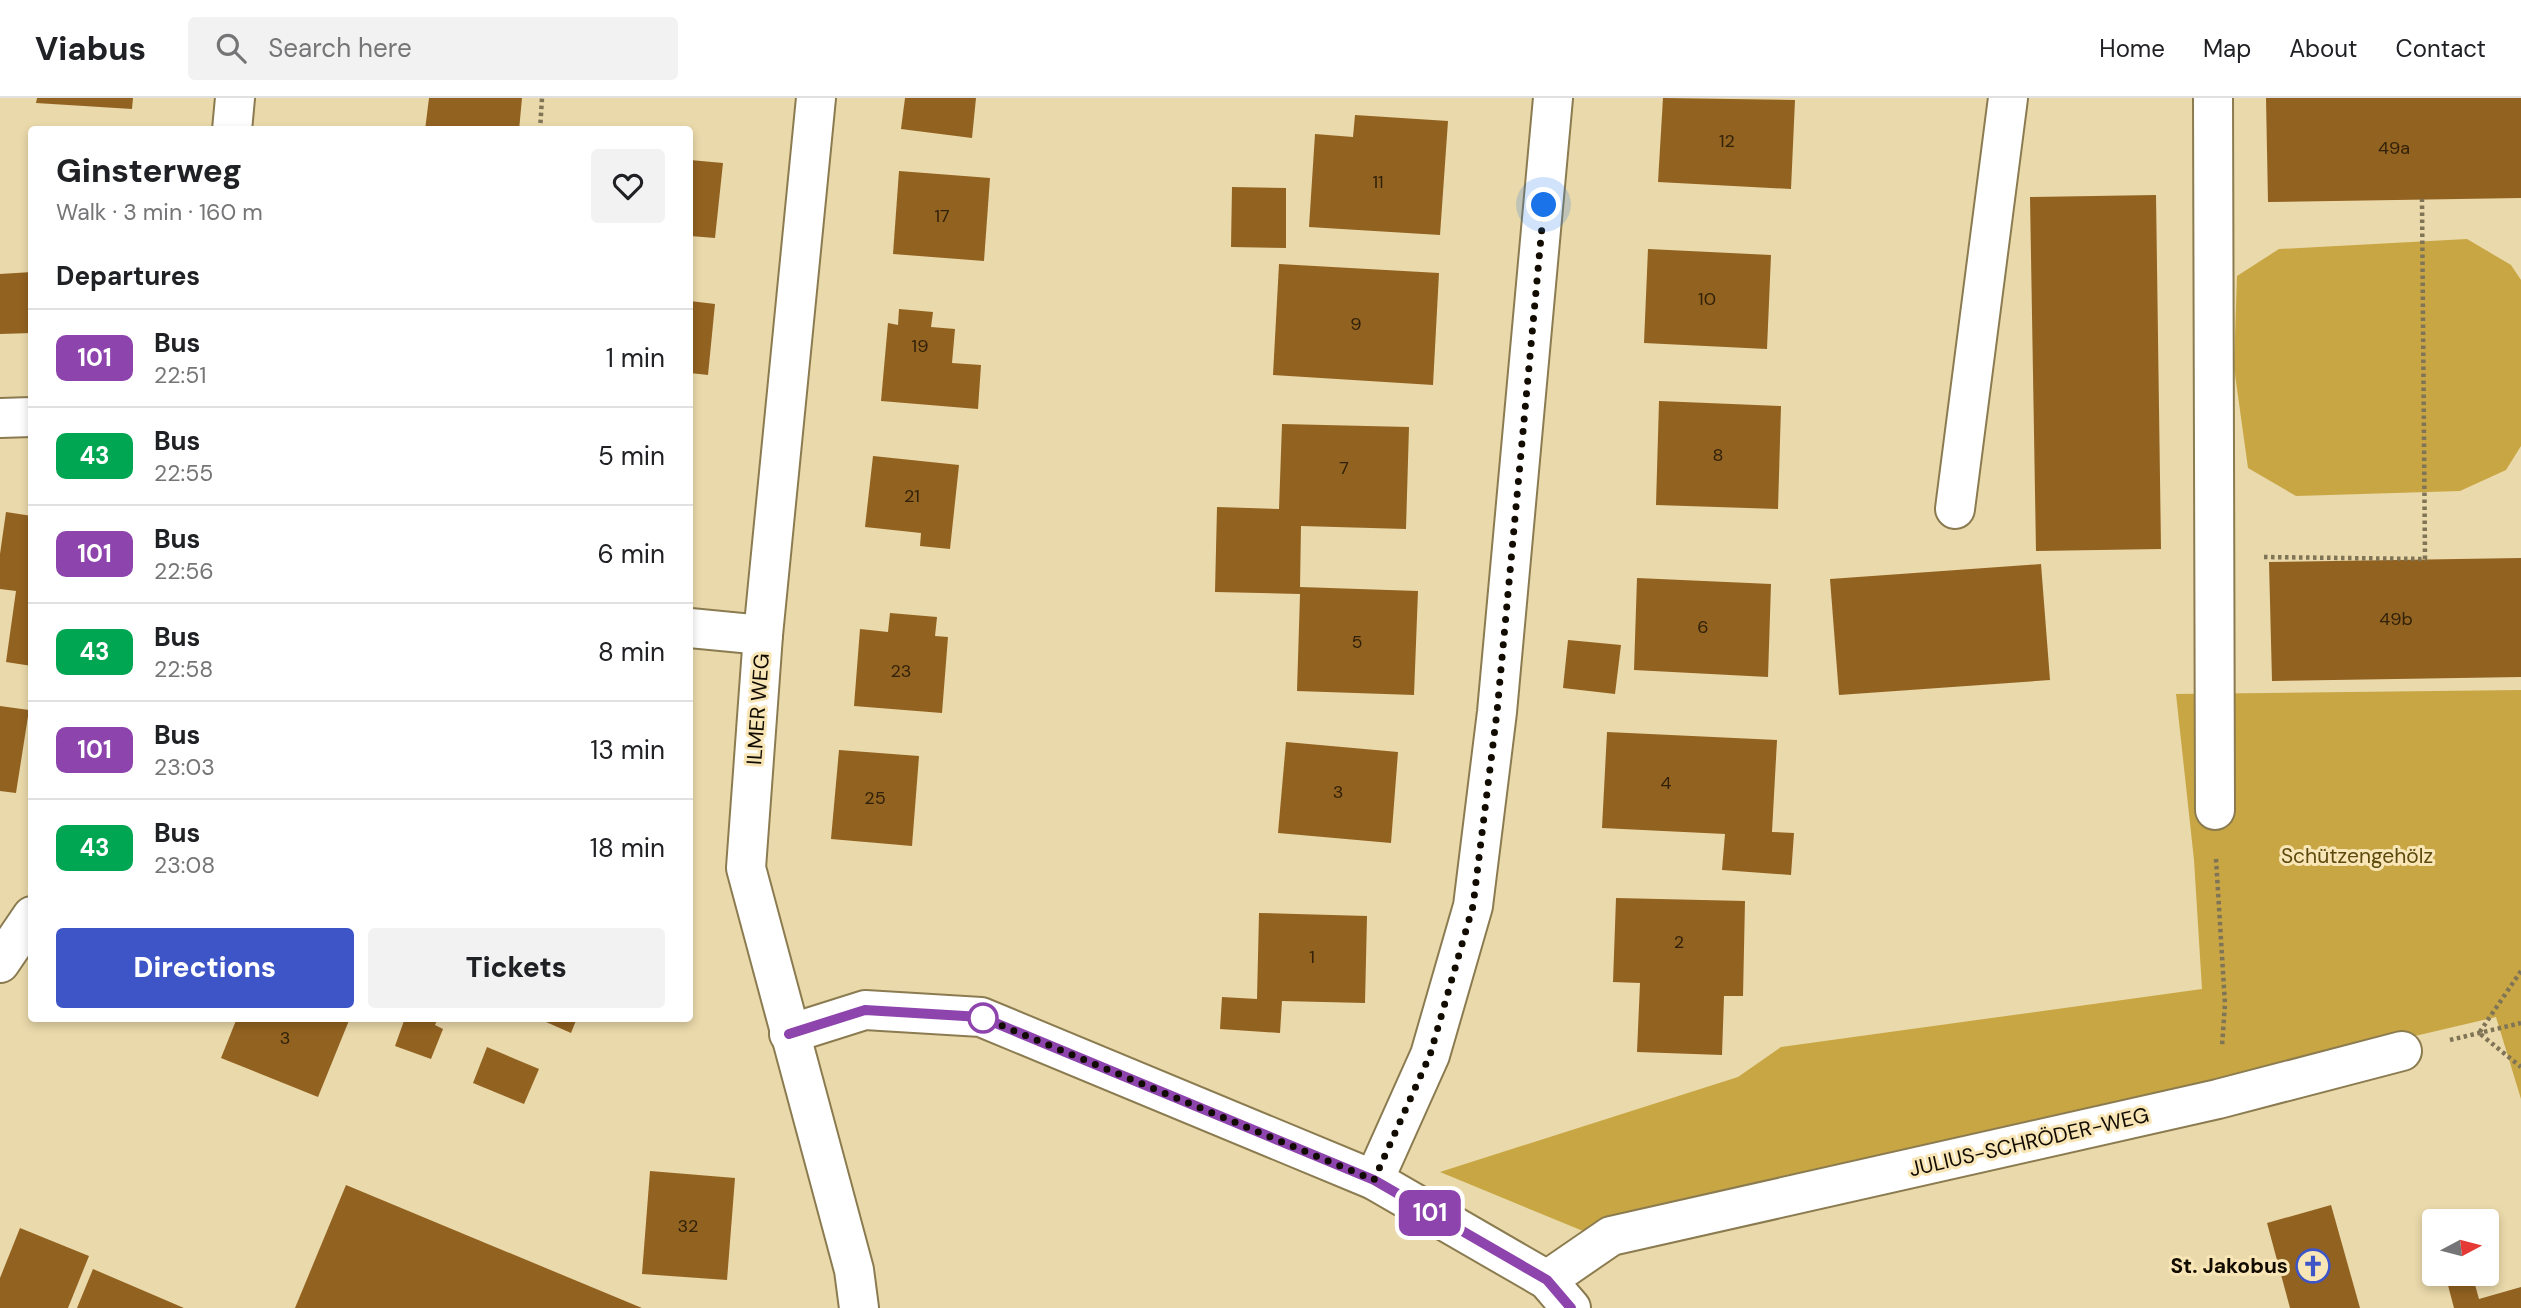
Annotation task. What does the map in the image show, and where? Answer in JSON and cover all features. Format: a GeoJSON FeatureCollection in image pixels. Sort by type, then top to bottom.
{"type":"FeatureCollection","features":[{"type":"Feature","properties":{"kind":"street"},"geometry":{"type":"LineString","coordinates":[[232,126],[235,98]]}},
{"type":"Feature","properties":{"kind":"street","name":"ILMER WEG"},"geometry":{"type":"LineString","coordinates":[[816,98],[763,635],[746,867],[854,1270],[859,1308]]}},
{"type":"Feature","properties":{"kind":"street"},"geometry":{"type":"LineString","coordinates":[[1374,1180],[1430,1055],[1473,906],[1497,712],[1553,98]]}},
{"type":"Feature","properties":{"kind":"street"},"geometry":{"type":"LineString","coordinates":[[1955,509],[2008,98]]}},
{"type":"Feature","properties":{"kind":"street"},"geometry":{"type":"LineString","coordinates":[[2213,98],[2215,810]]}},
{"type":"Feature","properties":{"kind":"street"},"geometry":{"type":"LineString","coordinates":[[0,418],[28,417]]}},
{"type":"Feature","properties":{"kind":"street"},"geometry":{"type":"LineString","coordinates":[[693,628],[763,635]]}},
{"type":"Feature","properties":{"kind":"street"},"geometry":{"type":"LineString","coordinates":[[0,963],[28,922]]}},
{"type":"Feature","properties":{"kind":"street"},"geometry":{"type":"LineString","coordinates":[[789,1034],[865,1010],[981,1017],[1374,1180],[1559,1294]]}},
{"type":"Feature","properties":{"kind":"street","name":"JULIUS-SCHRÖDER-WEG"},"geometry":{"type":"LineString","coordinates":[[1559,1294],[1611,1236],[2218,1099],[2402,1051]]}},
{"type":"Feature","properties":{"kind":"path"},"geometry":{"type":"LineString","coordinates":[[540,126],[542,98]]}},
{"type":"Feature","properties":{"kind":"path"},"geometry":{"type":"LineString","coordinates":[[2214,556],[2425,559],[2422,199]]}},
{"type":"Feature","properties":{"kind":"path"},"geometry":{"type":"LineString","coordinates":[[2215,810],[2217,891],[2225,1004],[2218,1099]]}},
{"type":"Feature","properties":{"kind":"path"},"geometry":{"type":"LineString","coordinates":[[2479,1033],[2521,971]]}},
{"type":"Feature","properties":{"kind":"path"},"geometry":{"type":"LineString","coordinates":[[2402,1051],[2521,1023]]}},
{"type":"Feature","properties":{"kind":"path"},"geometry":{"type":"LineString","coordinates":[[2479,1033],[2521,1067]]}},
{"type":"Feature","properties":{"kind":"green space"},"geometry":{"type":"Polygon","coordinates":[[[2467,239],[2511,265],[2521,280],[2521,446],[2506,470],[2460,491],[2296,496],[2248,468],[2234,367],[2237,276],[2279,249],[2467,239]]]}},
{"type":"Feature","properties":{"kind":"green space","name":"Schützengehölz"},"geometry":{"type":"Polygon","coordinates":[[[2521,690],[2521,1099],[2496,1017],[1583,1231],[1440,1172],[1738,1077],[1781,1047],[2202,989],[2194,860],[2176,694],[2521,690]]]}},
{"type":"Feature","properties":{"kind":"building"},"geometry":{"type":"Polygon","coordinates":[[[37,98],[133,98],[132,109],[36,103],[37,98]]]}},
{"type":"Feature","properties":{"kind":"building"},"geometry":{"type":"Polygon","coordinates":[[[429,98],[522,98],[519,126],[426,126],[429,98]]]}},
{"type":"Feature","properties":{"kind":"building"},"geometry":{"type":"Polygon","coordinates":[[[905,98],[976,98],[972,138],[901,129],[905,98]]]}},
{"type":"Feature","properties":{"kind":"building"},"geometry":{"type":"Polygon","coordinates":[[[1663,98],[1795,100],[1791,189],[1658,182],[1663,98]]]}},
{"type":"Feature","properties":{"kind":"building"},"geometry":{"type":"Polygon","coordinates":[[[2266,98],[2521,98],[2521,198],[2268,202],[2266,98]]]}},
{"type":"Feature","properties":{"kind":"building"},"geometry":{"type":"Polygon","coordinates":[[[1355,115],[1448,121],[1440,235],[1309,227],[1315,134],[1353,137],[1355,115]]]}},
{"type":"Feature","properties":{"kind":"building"},"geometry":{"type":"Polygon","coordinates":[[[693,160],[723,163],[715,238],[693,236],[693,160]]]}},
{"type":"Feature","properties":{"kind":"building"},"geometry":{"type":"Polygon","coordinates":[[[899,171],[990,178],[984,261],[893,254],[899,171]]]}},
{"type":"Feature","properties":{"kind":"building"},"geometry":{"type":"Polygon","coordinates":[[[1232,187],[1286,188],[1286,248],[1231,247],[1232,187]]]}},
{"type":"Feature","properties":{"kind":"building"},"geometry":{"type":"Polygon","coordinates":[[[2156,195],[2161,549],[2036,551],[2030,197],[2156,195]]]}},
{"type":"Feature","properties":{"kind":"building"},"geometry":{"type":"Polygon","coordinates":[[[1648,249],[1771,255],[1767,349],[1644,343],[1648,249]]]}},
{"type":"Feature","properties":{"kind":"building"},"geometry":{"type":"Polygon","coordinates":[[[1279,264],[1439,273],[1433,385],[1273,375],[1279,264]]]}},
{"type":"Feature","properties":{"kind":"building"},"geometry":{"type":"Polygon","coordinates":[[[28,272],[28,333],[0,334],[0,274],[28,272]]]}},
{"type":"Feature","properties":{"kind":"building"},"geometry":{"type":"Polygon","coordinates":[[[693,301],[715,304],[708,375],[693,373],[693,301]]]}},
{"type":"Feature","properties":{"kind":"building"},"geometry":{"type":"Polygon","coordinates":[[[899,309],[933,312],[931,327],[955,329],[952,363],[981,365],[978,409],[881,401],[888,323],[898,325],[899,309]]]}},
{"type":"Feature","properties":{"kind":"building"},"geometry":{"type":"Polygon","coordinates":[[[1659,401],[1781,406],[1778,509],[1656,505],[1659,401]]]}},
{"type":"Feature","properties":{"kind":"building"},"geometry":{"type":"Polygon","coordinates":[[[1282,424],[1409,427],[1406,529],[1301,526],[1300,587],[1418,591],[1414,695],[1297,691],[1300,594],[1215,592],[1217,507],[1279,509],[1282,424]]]}},
{"type":"Feature","properties":{"kind":"building"},"geometry":{"type":"Polygon","coordinates":[[[873,456],[959,465],[950,549],[920,546],[921,533],[865,527],[873,456]]]}},
{"type":"Feature","properties":{"kind":"building"},"geometry":{"type":"Polygon","coordinates":[[[6,512],[28,515],[28,665],[6,662],[16,591],[0,589],[0,554],[6,512]]]}},
{"type":"Feature","properties":{"kind":"building"},"geometry":{"type":"Polygon","coordinates":[[[2521,558],[2521,677],[2272,681],[2269,562],[2521,558]]]}},
{"type":"Feature","properties":{"kind":"building"},"geometry":{"type":"Polygon","coordinates":[[[2041,564],[2050,680],[1839,695],[1830,579],[2041,564]]]}},
{"type":"Feature","properties":{"kind":"building"},"geometry":{"type":"Polygon","coordinates":[[[1637,578],[1771,584],[1768,677],[1634,670],[1637,578]]]}},
{"type":"Feature","properties":{"kind":"building"},"geometry":{"type":"Polygon","coordinates":[[[890,613],[937,617],[935,636],[948,637],[942,713],[854,706],[860,629],[888,632],[890,613]]]}},
{"type":"Feature","properties":{"kind":"building"},"geometry":{"type":"Polygon","coordinates":[[[1568,640],[1621,645],[1615,694],[1563,688],[1568,640]]]}},
{"type":"Feature","properties":{"kind":"building"},"geometry":{"type":"Polygon","coordinates":[[[0,706],[28,710],[16,793],[0,791],[0,706]]]}},
{"type":"Feature","properties":{"kind":"building"},"geometry":{"type":"Polygon","coordinates":[[[1607,732],[1777,740],[1772,832],[1794,833],[1791,875],[1722,870],[1725,834],[1602,828],[1607,732]]]}},
{"type":"Feature","properties":{"kind":"building"},"geometry":{"type":"Polygon","coordinates":[[[1286,742],[1398,752],[1391,843],[1278,833],[1286,742]]]}},
{"type":"Feature","properties":{"kind":"building"},"geometry":{"type":"Polygon","coordinates":[[[839,750],[919,756],[912,846],[831,839],[839,750]]]}},
{"type":"Feature","properties":{"kind":"building"},"geometry":{"type":"Polygon","coordinates":[[[1616,898],[1745,901],[1743,996],[1724,996],[1722,1055],[1637,1052],[1640,983],[1613,982],[1616,898]]]}},
{"type":"Feature","properties":{"kind":"building"},"geometry":{"type":"Polygon","coordinates":[[[1259,913],[1367,916],[1365,1003],[1282,1001],[1280,1033],[1220,1029],[1222,997],[1257,999],[1259,913]]]}},
{"type":"Feature","properties":{"kind":"building"},"geometry":{"type":"Polygon","coordinates":[[[235,1022],[348,1022],[318,1097],[221,1058],[235,1022]]]}},
{"type":"Feature","properties":{"kind":"building"},"geometry":{"type":"Polygon","coordinates":[[[404,1022],[436,1022],[435,1025],[443,1029],[431,1059],[395,1046],[404,1022]]]}},
{"type":"Feature","properties":{"kind":"building"},"geometry":{"type":"Polygon","coordinates":[[[546,1022],[575,1022],[571,1033],[546,1022]]]}},
{"type":"Feature","properties":{"kind":"building"},"geometry":{"type":"Polygon","coordinates":[[[487,1047],[539,1069],[524,1104],[473,1083],[487,1047]]]}},
{"type":"Feature","properties":{"kind":"building"},"geometry":{"type":"Polygon","coordinates":[[[650,1171],[735,1178],[727,1280],[642,1274],[650,1171]]]}},
{"type":"Feature","properties":{"kind":"building"},"geometry":{"type":"Polygon","coordinates":[[[346,1185],[642,1308],[295,1308],[346,1185]]]}},
{"type":"Feature","properties":{"kind":"building","name":"St. Jakobus"},"geometry":{"type":"Polygon","coordinates":[[[2331,1205],[2360,1308],[2290,1308],[2267,1223],[2331,1205]]]}},
{"type":"Feature","properties":{"kind":"building"},"geometry":{"type":"Polygon","coordinates":[[[20,1228],[89,1256],[68,1308],[0,1308],[0,1278],[20,1228]]]}},
{"type":"Feature","properties":{"kind":"building"},"geometry":{"type":"Polygon","coordinates":[[[93,1269],[184,1308],[77,1308],[93,1269]]]}},
{"type":"Feature","properties":{"kind":"building"},"geometry":{"type":"Polygon","coordinates":[[[2448,1286],[2475,1286],[2479,1299],[2521,1287],[2521,1308],[2454,1308],[2448,1286]]]}},
{"type":"Feature","properties":{"kind":"bus line","name":"101"},"geometry":{"type":"LineString","coordinates":[[789,1034],[865,1010],[981,1017],[1374,1180],[1547,1280],[1571,1308]]}},
{"type":"Feature","properties":{"kind":"place","name":"St. Jakobus"},"geometry":{"type":"Point","coordinates":[2313,1266]}},
{"type":"Feature","properties":{"kind":"route"},"geometry":{"type":"LineString","coordinates":[[983,1018],[981,1017],[1374,1180],[1430,1055],[1473,906],[1497,712],[1544,205]]}}]}
